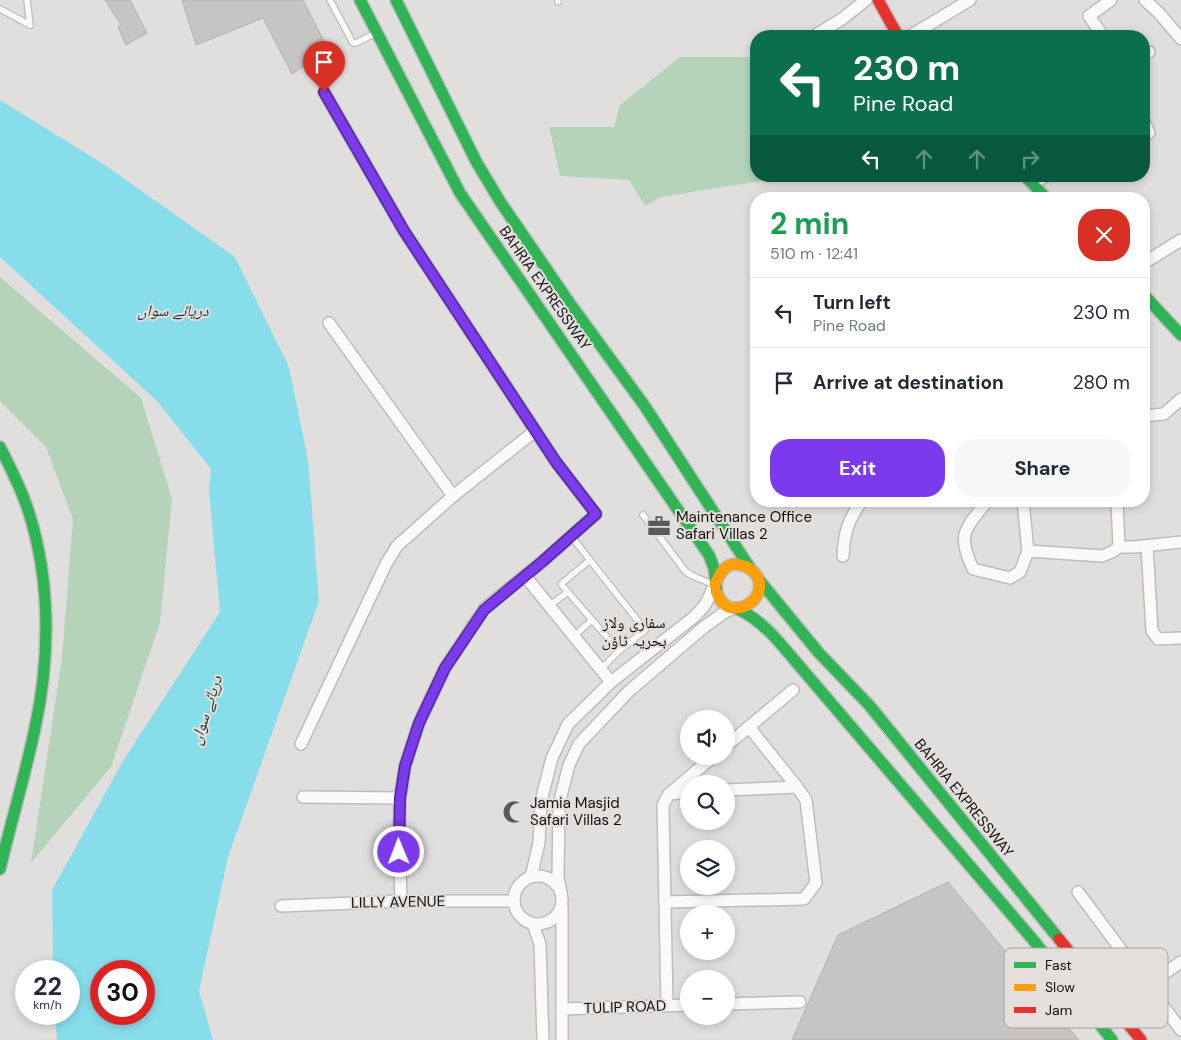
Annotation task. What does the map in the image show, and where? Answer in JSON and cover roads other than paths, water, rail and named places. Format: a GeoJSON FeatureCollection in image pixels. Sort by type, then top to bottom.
{"type":"FeatureCollection","features":[{"type":"Feature","properties":{"kind":"main road","name":"BAHRIA EXPRESSWAY"},"geometry":{"type":"LineString","coordinates":[[360,0],[460,193],[709,555],[714,566],[715,585]]}},
{"type":"Feature","properties":{"kind":"main road","name":"BAHRIA EXPRESSWAY"},"geometry":{"type":"LineString","coordinates":[[396,0],[477,162],[501,203],[571,305],[644,405],[750,568]]}},
{"type":"Feature","properties":{"kind":"main road"},"geometry":{"type":"LineString","coordinates":[[878,0],[895,30]]}},
{"type":"Feature","properties":{"kind":"main road"},"geometry":{"type":"LineString","coordinates":[[1031,182],[1040,192]]}},
{"type":"Feature","properties":{"kind":"main road"},"geometry":{"type":"LineString","coordinates":[[1150,301],[1181,335]]}},
{"type":"Feature","properties":{"kind":"main road"},"geometry":{"type":"LineString","coordinates":[[0,447],[10,466],[33,522],[44,574],[46,622],[44,668],[36,726],[0,869]]}},
{"type":"Feature","properties":{"kind":"main road"},"geometry":{"type":"LineString","coordinates":[[735,608],[744,607],[751,603],[757,597],[759,588],[759,580],[750,568],[738,564],[725,568],[720,573],[715,585],[716,592],[723,603],[749,614],[773,635],[1040,948]]}},
{"type":"Feature","properties":{"kind":"main road","name":"BAHRIA EXPRESSWAY"},"geometry":{"type":"LineString","coordinates":[[759,580],[819,652],[869,705],[1067,948]]}},
{"type":"Feature","properties":{"kind":"main road"},"geometry":{"type":"LineString","coordinates":[[1103,1028],[1112,1040]]}},
{"type":"Feature","properties":{"kind":"main road","name":"BAHRIA EXPRESSWAY"},"geometry":{"type":"LineString","coordinates":[[1131,1028],[1141,1040]]}},
{"type":"Feature","properties":{"kind":"street"},"geometry":{"type":"LineString","coordinates":[[824,30],[842,19],[866,0]]}},
{"type":"Feature","properties":{"kind":"street"},"geometry":{"type":"LineString","coordinates":[[920,30],[970,0]]}},
{"type":"Feature","properties":{"kind":"street"},"geometry":{"type":"LineString","coordinates":[[1099,30],[1089,16],[1111,0]]}},
{"type":"Feature","properties":{"kind":"street"},"geometry":{"type":"LineString","coordinates":[[1145,0],[1181,39]]}},
{"type":"Feature","properties":{"kind":"street"},"geometry":{"type":"LineString","coordinates":[[324,92],[404,231],[535,431],[596,514],[484,610],[445,668],[419,723],[405,766],[400,798],[399,835],[402,901]]}},
{"type":"Feature","properties":{"kind":"street"},"geometry":{"type":"LineString","coordinates":[[1150,259],[1181,240]]}},
{"type":"Feature","properties":{"kind":"street"},"geometry":{"type":"LineString","coordinates":[[329,323],[453,496]]}},
{"type":"Feature","properties":{"kind":"street"},"geometry":{"type":"LineString","coordinates":[[1150,415],[1164,414],[1181,399]]}},
{"type":"Feature","properties":{"kind":"street"},"geometry":{"type":"LineString","coordinates":[[301,744],[386,564],[397,546],[453,496],[535,431]]}},
{"type":"Feature","properties":{"kind":"street"},"geometry":{"type":"LineString","coordinates":[[843,556],[844,536],[857,507]]}},
{"type":"Feature","properties":{"kind":"street"},"geometry":{"type":"LineString","coordinates":[[982,507],[963,535],[966,553],[973,569],[1010,578],[1020,572],[1028,551],[1024,507]]}},
{"type":"Feature","properties":{"kind":"street"},"geometry":{"type":"LineString","coordinates":[[1117,507],[1119,547]]}},
{"type":"Feature","properties":{"kind":"street"},"geometry":{"type":"LineString","coordinates":[[1028,551],[1102,556],[1119,547],[1181,542]]}},
{"type":"Feature","properties":{"kind":"street"},"geometry":{"type":"LineString","coordinates":[[1147,546],[1152,632],[1158,639],[1181,638]]}},
{"type":"Feature","properties":{"kind":"street"},"geometry":{"type":"LineString","coordinates":[[525,576],[611,682]]}},
{"type":"Feature","properties":{"kind":"street"},"geometry":{"type":"LineString","coordinates":[[531,877],[539,843],[541,801],[552,758],[568,724],[611,682],[694,617],[704,605],[715,585]]}},
{"type":"Feature","properties":{"kind":"street"},"geometry":{"type":"LineString","coordinates":[[562,1040],[562,893],[558,877],[559,804],[569,765],[579,744],[628,692],[712,621],[735,608]]}},
{"type":"Feature","properties":{"kind":"street"},"geometry":{"type":"LineString","coordinates":[[735,739],[793,690]]}},
{"type":"Feature","properties":{"kind":"street"},"geometry":{"type":"LineString","coordinates":[[665,902],[804,899],[816,883],[806,800],[749,727]]}},
{"type":"Feature","properties":{"kind":"street"},"geometry":{"type":"LineString","coordinates":[[667,1005],[662,805],[669,794],[703,765]]}},
{"type":"Feature","properties":{"kind":"street"},"geometry":{"type":"LineString","coordinates":[[735,790],[796,787]]}},
{"type":"Feature","properties":{"kind":"street"},"geometry":{"type":"LineString","coordinates":[[669,794],[680,793]]}},
{"type":"Feature","properties":{"kind":"street"},"geometry":{"type":"LineString","coordinates":[[303,797],[400,798]]}},
{"type":"Feature","properties":{"kind":"street"},"geometry":{"type":"LineString","coordinates":[[562,893],[555,882],[543,876],[531,877],[520,884],[514,895],[515,908],[522,918],[533,924],[546,923],[551,920],[556,916],[562,905]]}},
{"type":"Feature","properties":{"kind":"street"},"geometry":{"type":"LineString","coordinates":[[1078,892],[1120,948]]}},
{"type":"Feature","properties":{"kind":"street","name":"LILLY AVENUE"},"geometry":{"type":"LineString","coordinates":[[281,906],[402,901],[514,901]]}},
{"type":"Feature","properties":{"kind":"street"},"geometry":{"type":"LineString","coordinates":[[533,924],[540,944],[543,1040]]}},
{"type":"Feature","properties":{"kind":"street"},"geometry":{"type":"LineString","coordinates":[[1065,945],[1069,948]]}},
{"type":"Feature","properties":{"kind":"street"},"geometry":{"type":"LineString","coordinates":[[1168,970],[1181,962]]}},
{"type":"Feature","properties":{"kind":"street"},"geometry":{"type":"LineString","coordinates":[[735,1004],[800,1002]]}},
{"type":"Feature","properties":{"kind":"street","name":"TULIP ROAD"},"geometry":{"type":"LineString","coordinates":[[562,1008],[680,1005]]}},
{"type":"Feature","properties":{"kind":"street"},"geometry":{"type":"LineString","coordinates":[[1168,1012],[1181,1030]]}},
{"type":"Feature","properties":{"kind":"lane"},"geometry":{"type":"LineString","coordinates":[[0,9],[30,25],[27,0]]}},
{"type":"Feature","properties":{"kind":"lane"},"geometry":{"type":"LineString","coordinates":[[330,0],[353,43],[378,32]]}},
{"type":"Feature","properties":{"kind":"lane"},"geometry":{"type":"LineString","coordinates":[[643,515],[686,572],[715,585]]}},
{"type":"Feature","properties":{"kind":"lane"},"geometry":{"type":"LineString","coordinates":[[571,536],[644,630],[601,669]]}},
{"type":"Feature","properties":{"kind":"lane"},"geometry":{"type":"LineString","coordinates":[[590,560],[561,584],[619,651]]}},
{"type":"Feature","properties":{"kind":"lane"},"geometry":{"type":"LineString","coordinates":[[549,606],[568,592]]}},
{"type":"Feature","properties":{"kind":"lane"},"geometry":{"type":"LineString","coordinates":[[574,636],[592,620]]}},
{"type":"Feature","properties":{"kind":"water","name":"دریائے سواں"},"geometry":{"type":"Polygon","coordinates":[[[0,100],[105,165],[235,257],[289,367],[308,460],[319,601],[228,857],[199,991],[213,1040],[57,1040],[56,1025],[80,1025],[80,960],[53,960],[52,890],[123,761],[220,612],[209,491],[211,469],[157,401],[0,257],[0,100]]]}},
{"type":"Feature","properties":{"kind":"place","name":"Maintenance Office Safari Villas 2"},"geometry":{"type":"Point","coordinates":[659,526]}},
{"type":"Feature","properties":{"kind":"place","name":"Jamia Masjid Safari Villas 2"},"geometry":{"type":"Point","coordinates":[514,812]}},
{"type":"Feature","properties":{"kind":"district","name":"سفاری ولاز بحریہ ٹاؤن"},"geometry":{"type":"Point","coordinates":[634,631]}}]}
